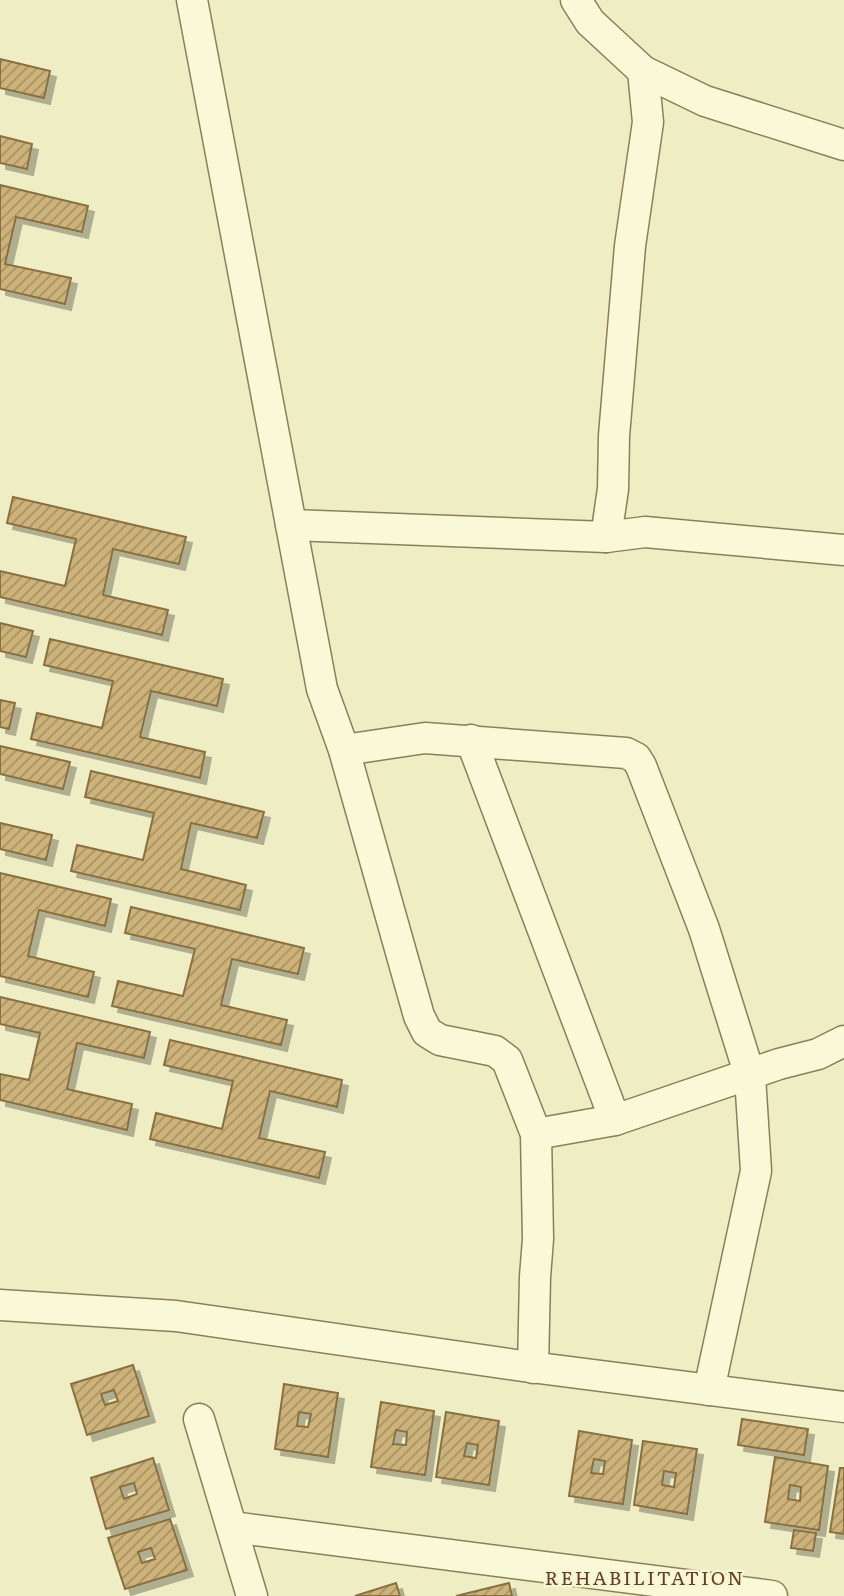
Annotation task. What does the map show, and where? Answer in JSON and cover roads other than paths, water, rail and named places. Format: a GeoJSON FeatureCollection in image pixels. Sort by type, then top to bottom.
{"type":"FeatureCollection","features":[{"type":"Feature","properties":{"kind":"street"},"geometry":{"type":"LineString","coordinates":[[192,0],[322,689],[344,750],[419,1016],[427,1031],[440,1040],[495,1051],[507,1060],[536,1134],[538,1238],[533,1368]]}},
{"type":"Feature","properties":{"kind":"street"},"geometry":{"type":"LineString","coordinates":[[576,0],[590,22],[643,71],[705,101],[844,145]]}},
{"type":"Feature","properties":{"kind":"street"},"geometry":{"type":"LineString","coordinates":[[606,537],[613,489],[614,436],[630,246],[648,122],[643,71]]}},
{"type":"Feature","properties":{"kind":"street"},"geometry":{"type":"LineString","coordinates":[[292,525],[606,537],[656,533],[844,550]]}},
{"type":"Feature","properties":{"kind":"street"},"geometry":{"type":"LineString","coordinates":[[344,750],[425,738],[471,740],[626,753],[636,758],[641,766],[704,929],[750,1076],[756,1171],[709,1390]]}},
{"type":"Feature","properties":{"kind":"street"},"geometry":{"type":"LineString","coordinates":[[471,740],[615,1120]]}},
{"type":"Feature","properties":{"kind":"street"},"geometry":{"type":"LineString","coordinates":[[536,1134],[615,1120],[779,1064],[818,1054],[844,1041]]}},
{"type":"Feature","properties":{"kind":"street"},"geometry":{"type":"LineString","coordinates":[[0,1305],[176,1316],[533,1368],[844,1407]]}},
{"type":"Feature","properties":{"kind":"street"},"geometry":{"type":"LineString","coordinates":[[199,1419],[252,1596]]}},
{"type":"Feature","properties":{"kind":"street"},"geometry":{"type":"LineString","coordinates":[[232,1527],[562,1582],[772,1596]]}},
{"type":"Feature","properties":{"kind":"district","name":"REHABILITATION"},"geometry":{"type":"Point","coordinates":[645,1578]}}]}
